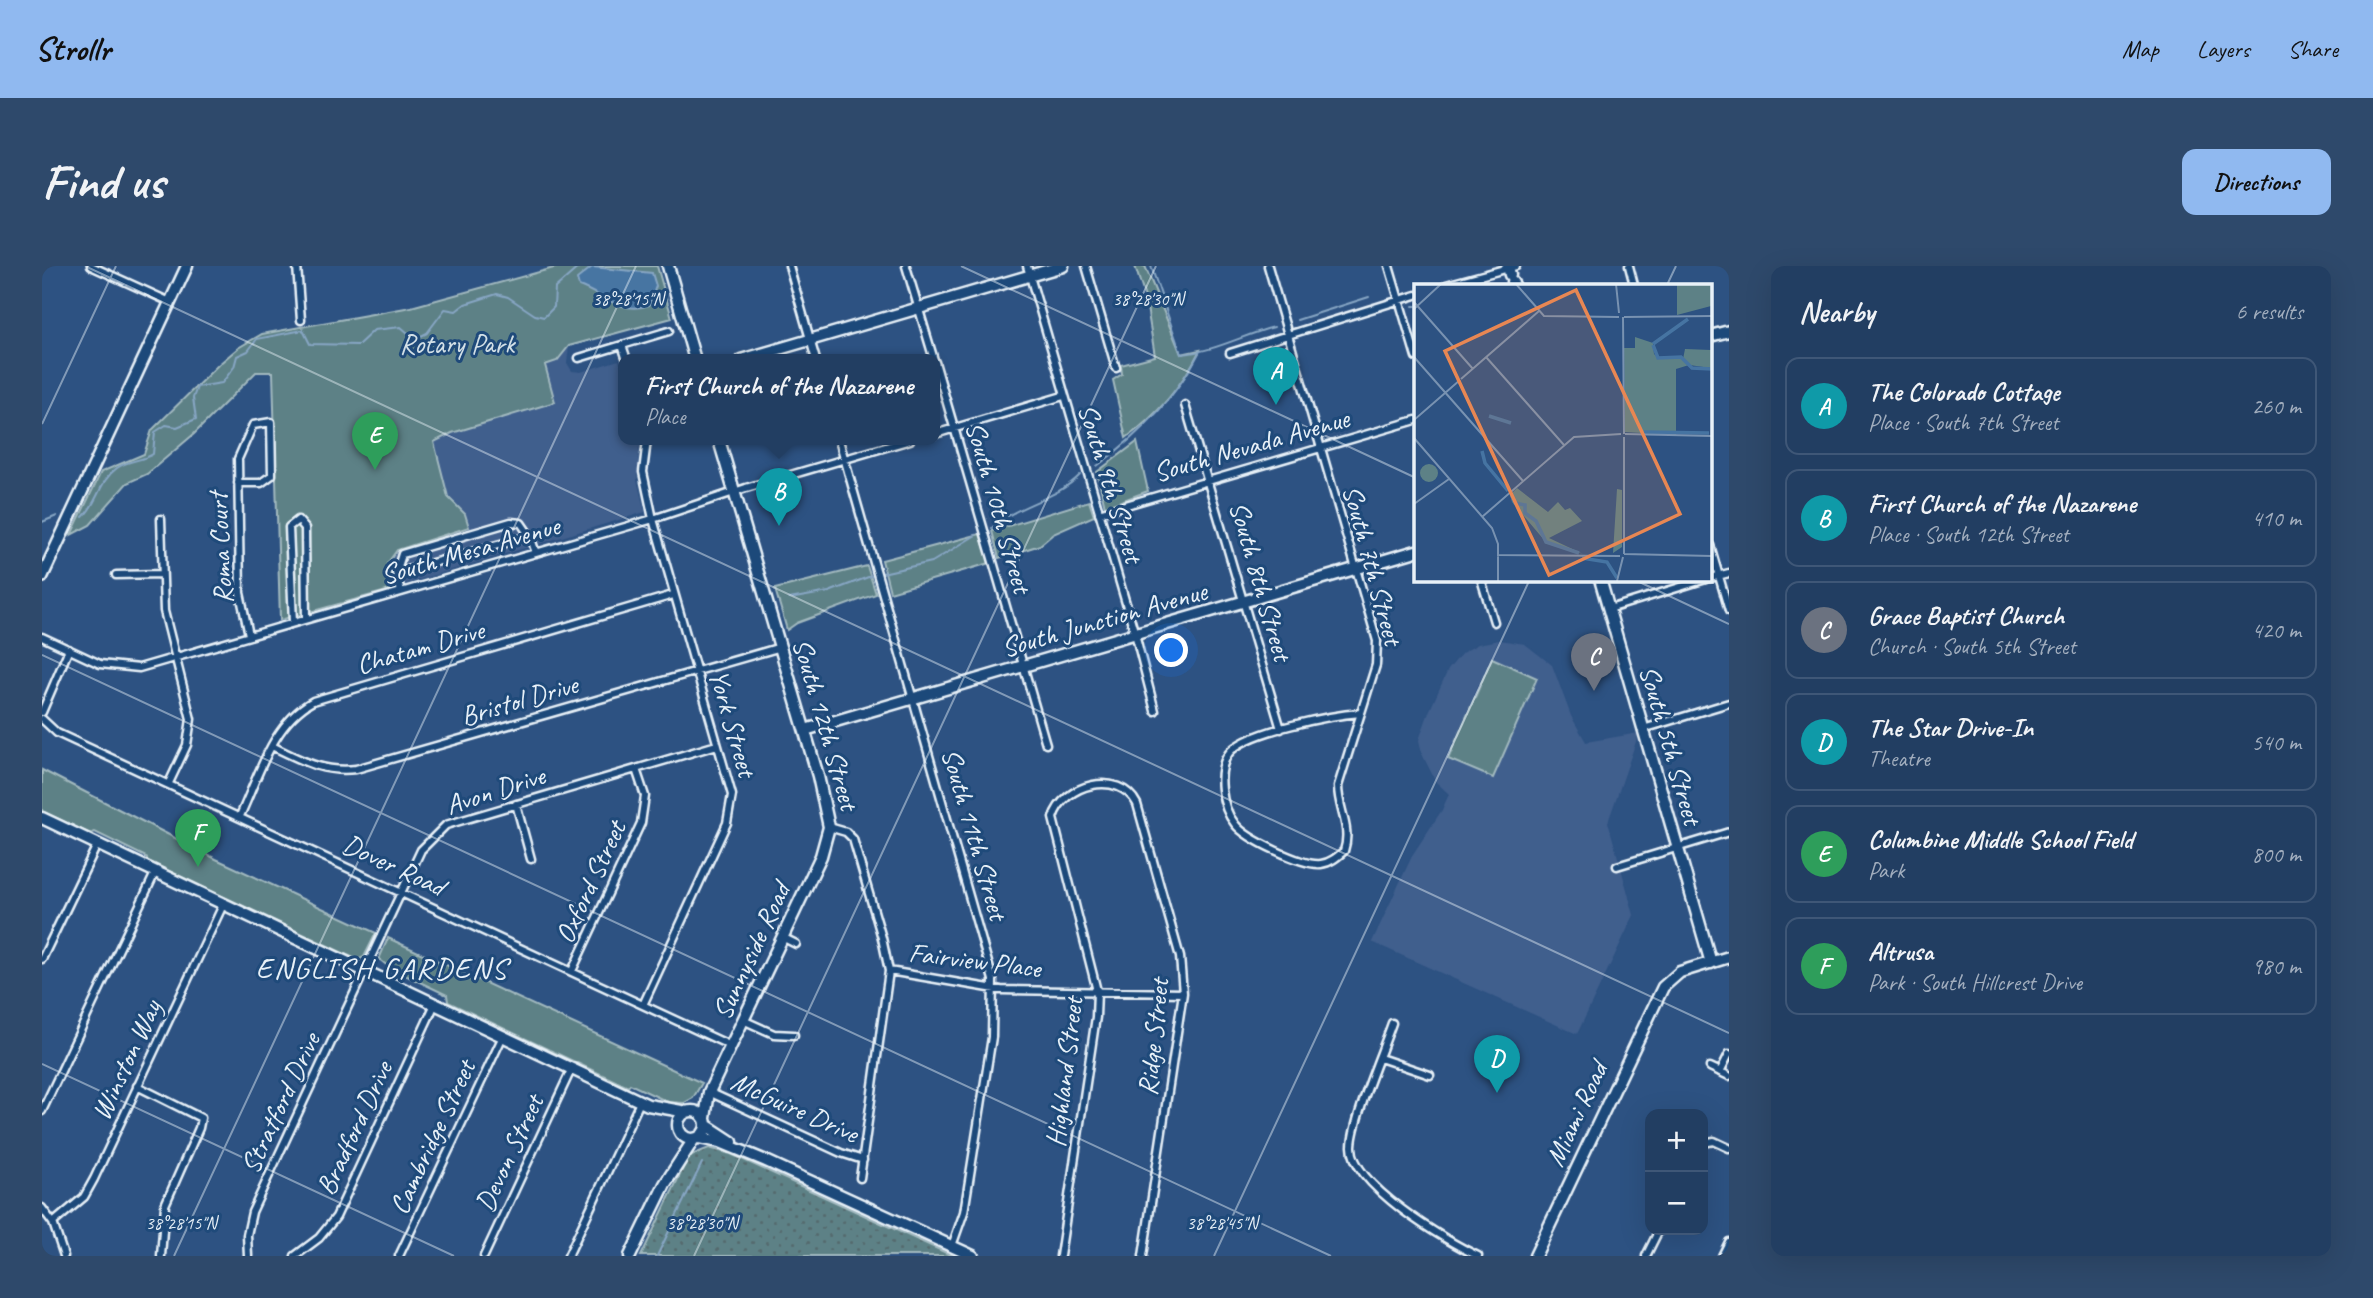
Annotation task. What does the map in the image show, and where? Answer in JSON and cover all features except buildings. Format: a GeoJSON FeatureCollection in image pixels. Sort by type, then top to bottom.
{"type":"FeatureCollection","features":[{"type":"Feature","properties":{"kind":"street"},"geometry":{"type":"LineString","coordinates":[[91,266],[170,302]]}},
{"type":"Feature","properties":{"kind":"street"},"geometry":{"type":"LineString","coordinates":[[42,577],[187,266]]}},
{"type":"Feature","properties":{"kind":"street"},"geometry":{"type":"LineString","coordinates":[[298,266],[301,320]]}},
{"type":"Feature","properties":{"kind":"street"},"geometry":{"type":"LineString","coordinates":[[668,266],[693,354]]}},
{"type":"Feature","properties":{"kind":"street"},"geometry":{"type":"LineString","coordinates":[[789,266],[814,354]]}},
{"type":"Feature","properties":{"kind":"street","name":"South 10th Street"},"geometry":{"type":"LineString","coordinates":[[906,266],[932,354]]}},
{"type":"Feature","properties":{"kind":"street"},"geometry":{"type":"LineString","coordinates":[[762,354],[919,308],[1028,271],[1063,266]]}},
{"type":"Feature","properties":{"kind":"street"},"geometry":{"type":"LineString","coordinates":[[1086,266],[1116,368]]}},
{"type":"Feature","properties":{"kind":"street","name":"South 7th Street"},"geometry":{"type":"LineString","coordinates":[[1268,266],[1377,641],[1376,665],[1338,786],[1348,839],[1344,850],[1323,864],[1309,863],[1246,836],[1231,819],[1221,783],[1222,767],[1230,752],[1243,742],[1281,729]]}},
{"type":"Feature","properties":{"kind":"street"},"geometry":{"type":"LineString","coordinates":[[1389,266],[1414,351]]}},
{"type":"Feature","properties":{"kind":"street"},"geometry":{"type":"LineString","coordinates":[[1629,266],[1634,284]]}},
{"type":"Feature","properties":{"kind":"street","name":"South 9th Street"},"geometry":{"type":"LineString","coordinates":[[1028,271],[1135,634],[1155,711]]}},
{"type":"Feature","properties":{"kind":"street"},"geometry":{"type":"LineString","coordinates":[[1452,284],[1511,274]]}},
{"type":"Feature","properties":{"kind":"street"},"geometry":{"type":"LineString","coordinates":[[1230,353],[1414,296]]}},
{"type":"Feature","properties":{"kind":"street"},"geometry":{"type":"LineString","coordinates":[[579,358],[669,331]]}},
{"type":"Feature","properties":{"kind":"street"},"geometry":{"type":"LineString","coordinates":[[1712,335],[1729,331]]}},
{"type":"Feature","properties":{"kind":"street"},"geometry":{"type":"LineString","coordinates":[[622,345],[625,354]]}},
{"type":"Feature","properties":{"kind":"street","name":"South 10th Street"},"geometry":{"type":"LineString","coordinates":[[940,380],[1046,744]]}},
{"type":"Feature","properties":{"kind":"street"},"geometry":{"type":"LineString","coordinates":[[940,433],[1063,396]]}},
{"type":"Feature","properties":{"kind":"street","name":"South 8th Street"},"geometry":{"type":"LineString","coordinates":[[1185,405],[1210,481],[1281,729]]}},
{"type":"Feature","properties":{"kind":"street","name":"Roma Court"},"geometry":{"type":"LineString","coordinates":[[238,483],[261,483],[272,475],[271,422],[253,425],[238,459],[238,483],[240,593],[249,635]]}},
{"type":"Feature","properties":{"kind":"street","name":"South Nevada Avenue"},"geometry":{"type":"LineString","coordinates":[[1099,513],[1414,422]]}},
{"type":"Feature","properties":{"kind":"street","name":"York Street"},"geometry":{"type":"LineString","coordinates":[[643,1006],[729,815],[732,795],[653,519],[643,472],[646,445]]}},
{"type":"Feature","properties":{"kind":"street","name":"South 12th Street"},"geometry":{"type":"LineString","coordinates":[[721,445],[827,805],[829,827],[846,832],[853,839],[889,971],[860,1178]]}},
{"type":"Feature","properties":{"kind":"street","name":"South 11th Street"},"geometry":{"type":"LineString","coordinates":[[840,445],[987,950],[994,989],[994,1023],[966,1199],[961,1223],[951,1246]]}},
{"type":"Feature","properties":{"kind":"street","name":"South Mesa Avenue"},"geometry":{"type":"LineString","coordinates":[[42,637],[100,664],[139,668],[653,519],[893,445]]}},
{"type":"Feature","properties":{"kind":"street"},"geometry":{"type":"LineString","coordinates":[[161,519],[164,611],[191,719],[187,745],[169,783]]}},
{"type":"Feature","properties":{"kind":"street"},"geometry":{"type":"LineString","coordinates":[[293,623],[289,527],[298,520],[305,527],[306,619]]}},
{"type":"Feature","properties":{"kind":"street"},"geometry":{"type":"LineString","coordinates":[[401,592],[396,573],[401,554],[511,522],[521,523],[530,536],[536,553]]}},
{"type":"Feature","properties":{"kind":"street"},"geometry":{"type":"LineString","coordinates":[[396,573],[530,536]]}},
{"type":"Feature","properties":{"kind":"street","name":"South Junction Avenue"},"geometry":{"type":"LineString","coordinates":[[805,730],[1414,552]]}},
{"type":"Feature","properties":{"kind":"street"},"geometry":{"type":"LineString","coordinates":[[1712,552],[1729,611]]}},
{"type":"Feature","properties":{"kind":"street"},"geometry":{"type":"LineString","coordinates":[[1712,578],[1729,573]]}},
{"type":"Feature","properties":{"kind":"street"},"geometry":{"type":"LineString","coordinates":[[116,575],[162,575]]}},
{"type":"Feature","properties":{"kind":"street"},"geometry":{"type":"LineString","coordinates":[[1482,581],[1494,622]]}},
{"type":"Feature","properties":{"kind":"street","name":"South 5th Street"},"geometry":{"type":"LineString","coordinates":[[1601,581],[1711,963]]}},
{"type":"Feature","properties":{"kind":"street"},"geometry":{"type":"LineString","coordinates":[[1609,609],[1701,581]]}},
{"type":"Feature","properties":{"kind":"street","name":"Chatam Drive"},"geometry":{"type":"LineString","coordinates":[[240,816],[272,746],[296,710],[313,701],[673,595]]}},
{"type":"Feature","properties":{"kind":"street","name":"Bristol Drive"},"geometry":{"type":"LineString","coordinates":[[272,746],[316,767],[336,772],[356,769],[780,648]]}},
{"type":"Feature","properties":{"kind":"street"},"geometry":{"type":"LineString","coordinates":[[42,712],[69,649]]}},
{"type":"Feature","properties":{"kind":"street"},"geometry":{"type":"LineString","coordinates":[[1643,729],[1729,703]]}},
{"type":"Feature","properties":{"kind":"street"},"geometry":{"type":"LineString","coordinates":[[1281,729],[1336,715],[1361,713]]}},
{"type":"Feature","properties":{"kind":"street","name":"Dover Road"},"geometry":{"type":"LineString","coordinates":[[42,719],[57,733],[731,1046]]}},
{"type":"Feature","properties":{"kind":"street","name":"Avon Drive"},"geometry":{"type":"LineString","coordinates":[[365,971],[421,850],[433,835],[446,825],[717,745]]}},
{"type":"Feature","properties":{"kind":"street","name":"Oxford Street"},"geometry":{"type":"LineString","coordinates":[[572,971],[641,823],[645,796],[636,769]]}},
{"type":"Feature","properties":{"kind":"street","name":"Ridge Street"},"geometry":{"type":"LineString","coordinates":[[1084,788],[1114,783],[1126,789],[1137,804],[1180,957],[1183,993],[1143,1256]]}},
{"type":"Feature","properties":{"kind":"street","name":"Highland Street"},"geometry":{"type":"LineString","coordinates":[[1060,1256],[1096,1017],[1097,991],[1053,829],[1053,818],[1060,801],[1084,788]]}},
{"type":"Feature","properties":{"kind":"street"},"geometry":{"type":"LineString","coordinates":[[516,804],[531,859]]}},
{"type":"Feature","properties":{"kind":"street"},"geometry":{"type":"LineString","coordinates":[[42,818],[644,1103],[679,1129],[686,1138],[720,1142],[973,1256]]}},
{"type":"Feature","properties":{"kind":"street","name":"Sunnyside Road"},"geometry":{"type":"LineString","coordinates":[[706,1121],[709,1092],[821,856],[829,827]]}},
{"type":"Feature","properties":{"kind":"street"},"geometry":{"type":"LineString","coordinates":[[1618,866],[1729,832]]}},
{"type":"Feature","properties":{"kind":"street"},"geometry":{"type":"LineString","coordinates":[[42,959],[97,845]]}},
{"type":"Feature","properties":{"kind":"street"},"geometry":{"type":"LineString","coordinates":[[42,1111],[155,873]]}},
{"type":"Feature","properties":{"kind":"street","name":"Winston Way"},"geometry":{"type":"LineString","coordinates":[[53,1223],[84,1197],[223,905]]}},
{"type":"Feature","properties":{"kind":"street"},"geometry":{"type":"LineString","coordinates":[[782,937],[796,944]]}},
{"type":"Feature","properties":{"kind":"street"},"geometry":{"type":"LineString","coordinates":[[1711,963],[1729,957]]}},
{"type":"Feature","properties":{"kind":"street","name":"Miami Road"},"geometry":{"type":"LineString","coordinates":[[1535,1256],[1660,991],[1675,975],[1711,963]]}},
{"type":"Feature","properties":{"kind":"street","name":"Stratford Drive"},"geometry":{"type":"LineString","coordinates":[[248,1256],[247,1235],[252,1212],[365,971]]}},
{"type":"Feature","properties":{"kind":"street","name":"Fairview Place"},"geometry":{"type":"LineString","coordinates":[[889,971],[994,989],[1183,993]]}},
{"type":"Feature","properties":{"kind":"street","name":"Bradford Drive"},"geometry":{"type":"LineString","coordinates":[[295,1256],[320,1238],[336,1217],[435,1004]]}},
{"type":"Feature","properties":{"kind":"street"},"geometry":{"type":"LineString","coordinates":[[743,1020],[774,1034],[794,1035]]}},
{"type":"Feature","properties":{"kind":"street"},"geometry":{"type":"LineString","coordinates":[[1392,1023],[1354,1135],[1352,1147],[1358,1170],[1364,1178],[1443,1238],[1478,1256]]}},
{"type":"Feature","properties":{"kind":"street","name":"Cambridge Street"},"geometry":{"type":"LineString","coordinates":[[399,1256],[503,1036]]}},
{"type":"Feature","properties":{"kind":"street"},"geometry":{"type":"LineString","coordinates":[[1720,1072],[1729,1054]]}},
{"type":"Feature","properties":{"kind":"street"},"geometry":{"type":"LineString","coordinates":[[1380,1058],[1430,1075]]}},
{"type":"Feature","properties":{"kind":"street","name":"Devon Street"},"geometry":{"type":"LineString","coordinates":[[484,1256],[572,1068]]}},
{"type":"Feature","properties":{"kind":"street"},"geometry":{"type":"LineString","coordinates":[[1710,1068],[1729,1076]]}},
{"type":"Feature","properties":{"kind":"street"},"geometry":{"type":"LineString","coordinates":[[138,1086],[201,1118],[200,1128],[165,1205],[161,1256]]}},
{"type":"Feature","properties":{"kind":"street","name":"Sunnyside Road"},"geometry":{"type":"LineString","coordinates":[[687,1112],[709,1092]]}},
{"type":"Feature","properties":{"kind":"street","name":"McGuire Drive"},"geometry":{"type":"LineString","coordinates":[[709,1092],[841,1153],[863,1160]]}},
{"type":"Feature","properties":{"kind":"street"},"geometry":{"type":"LineString","coordinates":[[644,1103],[699,1112],[706,1121],[766,1161]]}},
{"type":"Feature","properties":{"kind":"street"},"geometry":{"type":"LineString","coordinates":[[568,1256],[644,1103]]}},
{"type":"Feature","properties":{"kind":"street"},"geometry":{"type":"LineString","coordinates":[[630,1256],[665,1184],[677,1149],[681,1117],[687,1112]]}},
{"type":"Feature","properties":{"kind":"street"},"geometry":{"type":"LineString","coordinates":[[665,1184],[706,1121]]}},
{"type":"Feature","properties":{"kind":"street"},"geometry":{"type":"LineString","coordinates":[[1708,1142],[1714,1141],[1729,1147]]}},
{"type":"Feature","properties":{"kind":"street"},"geometry":{"type":"LineString","coordinates":[[42,1208],[53,1223],[64,1256]]}},
{"type":"Feature","properties":{"kind":"street"},"geometry":{"type":"LineString","coordinates":[[1646,1256],[1656,1235]]}},
{"type":"Feature","properties":{"kind":"street"},"geometry":{"type":"LineString","coordinates":[[1722,1256],[1729,1242]]}},
{"type":"Feature","properties":{"kind":"shaded area"},"geometry":{"type":"Polygon","coordinates":[[[592,267],[652,273],[656,286],[649,305],[630,308],[621,306],[579,286],[577,279],[592,267]]]}},
{"type":"Feature","properties":{"kind":"shaded area"},"geometry":{"type":"Polygon","coordinates":[[[569,346],[567,363],[572,371],[581,372],[618,360],[618,445],[640,445],[637,480],[645,512],[315,611],[399,360],[557,361],[569,346]]]}},
{"type":"Feature","properties":{"kind":"shaded area"},"geometry":{"type":"Polygon","coordinates":[[[1499,640],[1525,644],[1552,665],[1571,716],[1586,742],[1639,733],[1608,822],[1634,915],[1577,1034],[1372,942],[1413,854],[1442,810],[1449,794],[1436,782],[1422,754],[1419,740],[1429,712],[1448,670],[1462,653],[1478,644],[1499,640]]]}},
{"type":"Feature","properties":{"kind":"green space","name":"Rotary Park"},"geometry":{"type":"Polygon","coordinates":[[[561,266],[657,266],[672,318],[569,346],[557,361],[545,365],[555,402],[452,433],[434,442],[448,497],[465,514],[469,527],[397,550],[387,564],[394,589],[280,620],[273,372],[256,372],[194,434],[147,474],[127,483],[90,525],[71,535],[101,472],[144,454],[152,430],[218,365],[238,348],[262,334],[411,307],[561,266]]]}},
{"type":"Feature","properties":{"kind":"green space"},"geometry":{"type":"Polygon","coordinates":[[[1135,266],[1145,266],[1181,354],[1200,350],[1168,399],[1149,420],[1126,438],[1113,380],[1122,374],[1121,365],[1155,356],[1146,301],[1135,266]]]}},
{"type":"Feature","properties":{"kind":"green space"},"geometry":{"type":"Polygon","coordinates":[[[1137,442],[1148,491],[1105,507],[1097,472],[1137,442]]]}},
{"type":"Feature","properties":{"kind":"green space"},"geometry":{"type":"Polygon","coordinates":[[[1089,501],[1094,516],[1053,534],[1040,545],[999,558],[992,531],[1089,501]]]}},
{"type":"Feature","properties":{"kind":"green space"},"geometry":{"type":"Polygon","coordinates":[[[980,534],[990,563],[890,592],[882,560],[980,534]]]}},
{"type":"Feature","properties":{"kind":"green space"},"geometry":{"type":"Polygon","coordinates":[[[867,566],[876,594],[797,623],[787,630],[775,589],[867,566]]]}},
{"type":"Feature","properties":{"kind":"green space"},"geometry":{"type":"Polygon","coordinates":[[[1492,658],[1537,678],[1493,778],[1448,759],[1492,658]]]}},
{"type":"Feature","properties":{"kind":"green space"},"geometry":{"type":"Polygon","coordinates":[[[42,770],[216,859],[376,933],[364,957],[358,960],[148,861],[146,857],[95,832],[90,834],[42,811],[42,770]]]}},
{"type":"Feature","properties":{"kind":"green space"},"geometry":{"type":"Polygon","coordinates":[[[388,938],[702,1083],[693,1098],[684,1103],[668,1102],[630,1084],[628,1087],[448,1002],[447,995],[390,968],[379,959],[388,938]]]}},
{"type":"Feature","properties":{"kind":"green space"},"geometry":{"type":"Polygon","coordinates":[[[709,1148],[731,1154],[953,1256],[641,1256],[689,1156],[709,1148]]]}},
{"type":"Feature","properties":{"kind":"waterway"},"geometry":{"type":"LineString","coordinates":[[83,517],[111,473],[121,465],[153,454],[155,432],[166,425],[177,427],[196,419],[193,398],[197,387],[222,383],[234,367],[237,356],[248,351],[257,339],[303,330],[310,344],[358,345],[374,330],[401,327],[415,339],[427,333],[445,309],[456,311],[465,304],[497,294],[508,297],[535,315],[544,317],[554,307],[555,288],[580,266]]}},
{"type":"Feature","properties":{"kind":"waterway"},"geometry":{"type":"LineString","coordinates":[[1151,266],[1181,354],[1217,347],[1274,327]]}},
{"type":"Feature","properties":{"kind":"waterway"},"geometry":{"type":"LineString","coordinates":[[1297,320],[1369,297]]}},
{"type":"Feature","properties":{"kind":"waterway"},"geometry":{"type":"LineString","coordinates":[[1097,466],[1127,442],[1168,400],[1200,351]]}},
{"type":"Feature","properties":{"kind":"waterway"},"geometry":{"type":"LineString","coordinates":[[992,528],[1013,513],[1060,490],[1080,475]]}},
{"type":"Feature","properties":{"kind":"waterway"},"geometry":{"type":"LineString","coordinates":[[42,522],[57,516]]}},
{"type":"Feature","properties":{"kind":"waterway"},"geometry":{"type":"LineString","coordinates":[[882,573],[932,562],[976,535]]}},
{"type":"Feature","properties":{"kind":"waterway"},"geometry":{"type":"LineString","coordinates":[[789,599],[829,592],[871,576]]}},
{"type":"Feature","properties":{"kind":"waterway"},"geometry":{"type":"LineString","coordinates":[[657,1256],[702,1163]]}},
{"type":"Feature","properties":{"kind":"place","name":"The Colorado Cottage"},"geometry":{"type":"Point","coordinates":[1276,405]}},
{"type":"Feature","properties":{"kind":"place","name":"Columbine Middle School Field"},"geometry":{"type":"Point","coordinates":[375,470]}},
{"type":"Feature","properties":{"kind":"place","name":"First Church of the Nazarene"},"geometry":{"type":"Point","coordinates":[779,526]}},
{"type":"Feature","properties":{"kind":"place","name":"Grace Baptist Church"},"geometry":{"type":"Point","coordinates":[1594,691]}},
{"type":"Feature","properties":{"kind":"place","name":"Altrusa"},"geometry":{"type":"Point","coordinates":[198,867]}},
{"type":"Feature","properties":{"kind":"place","name":"The Star Drive-In"},"geometry":{"type":"Point","coordinates":[1497,1093]}},
{"type":"Feature","properties":{"kind":"district","name":"ENGLISH GARDENS"},"geometry":{"type":"Point","coordinates":[382,968]}}]}
